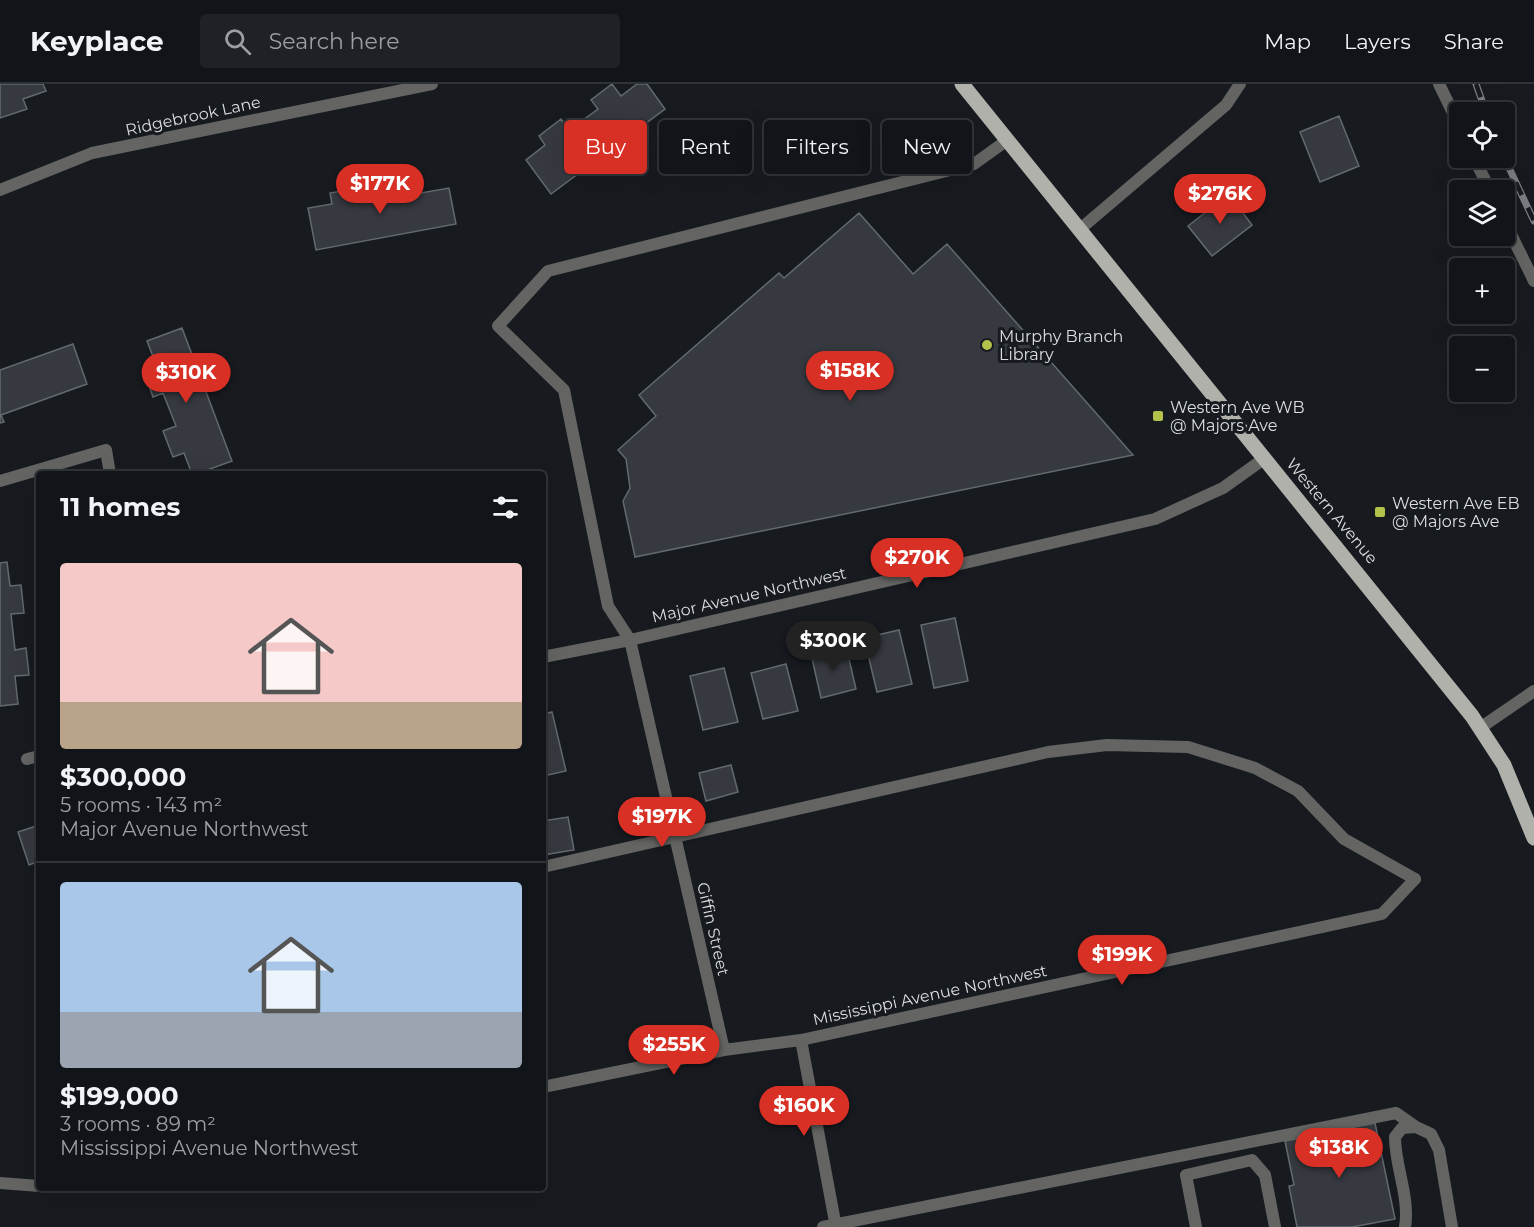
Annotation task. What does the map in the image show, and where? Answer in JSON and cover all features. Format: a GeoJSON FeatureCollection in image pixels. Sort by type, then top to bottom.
{"type":"FeatureCollection","features":[{"type":"Feature","properties":{"kind":"main road","name":"Western Avenue"},"geometry":{"type":"LineString","coordinates":[[962,84],[1422,652],[1480,728],[1503,765],[1534,838]]}},
{"type":"Feature","properties":{"kind":"street","name":"Ridgebrook Lane"},"geometry":{"type":"LineString","coordinates":[[0,190],[92,153],[432,84]]}},
{"type":"Feature","properties":{"kind":"street"},"geometry":{"type":"LineString","coordinates":[[1079,230],[1226,105],[1240,84]]}},
{"type":"Feature","properties":{"kind":"street"},"geometry":{"type":"LineString","coordinates":[[1439,84],[1449,104]]}},
{"type":"Feature","properties":{"kind":"street"},"geometry":{"type":"LineString","coordinates":[[630,640],[608,606],[564,390],[498,326],[548,272],[974,164],[1006,141]]}},
{"type":"Feature","properties":{"kind":"street"},"geometry":{"type":"LineString","coordinates":[[1515,242],[1534,281]]}},
{"type":"Feature","properties":{"kind":"street"},"geometry":{"type":"LineString","coordinates":[[54,470],[106,450],[110,471]]}},
{"type":"Feature","properties":{"kind":"street","name":"Major Avenue Northwest"},"geometry":{"type":"LineString","coordinates":[[546,656],[630,640],[1155,519],[1223,488],[1264,458]]}},
{"type":"Feature","properties":{"kind":"street"},"geometry":{"type":"LineString","coordinates":[[0,481],[36,474]]}},
{"type":"Feature","properties":{"kind":"street","name":"Giffin Street"},"geometry":{"type":"LineString","coordinates":[[630,640],[724,1050]]}},
{"type":"Feature","properties":{"kind":"street"},"geometry":{"type":"LineString","coordinates":[[1480,728],[1534,691]]}},
{"type":"Feature","properties":{"kind":"street","name":"Mississippi Avenue Northwest"},"geometry":{"type":"LineString","coordinates":[[546,1087],[724,1050],[801,1040],[1382,914],[1415,879],[1344,839],[1298,792],[1255,768],[1188,747],[1107,745],[1048,752],[675,837]]}},
{"type":"Feature","properties":{"kind":"street"},"geometry":{"type":"LineString","coordinates":[[546,866],[675,837]]}},
{"type":"Feature","properties":{"kind":"street"},"geometry":{"type":"LineString","coordinates":[[801,1040],[832,1226],[1396,1113],[1431,1134],[1439,1150],[1452,1227]]}},
{"type":"Feature","properties":{"kind":"street"},"geometry":{"type":"LineString","coordinates":[[1405,1227],[1407,1210],[1395,1151],[1395,1137],[1402,1128],[1416,1127]]}},
{"type":"Feature","properties":{"kind":"street"},"geometry":{"type":"LineString","coordinates":[[1196,1227],[1186,1175],[1252,1160],[1265,1175],[1275,1227]]}},
{"type":"Feature","properties":{"kind":"street"},"geometry":{"type":"LineString","coordinates":[[0,1183],[36,1186]]}},
{"type":"Feature","properties":{"kind":"building"},"geometry":{"type":"Polygon","coordinates":[[[0,84],[43,84],[46,91],[23,99],[27,109],[0,118],[0,84]]]}},
{"type":"Feature","properties":{"kind":"building"},"geometry":{"type":"Polygon","coordinates":[[[612,84],[621,96],[637,84],[647,84],[665,109],[647,122],[647,120],[583,120],[598,109],[591,100],[612,84]]]}},
{"type":"Feature","properties":{"kind":"building"},"geometry":{"type":"Polygon","coordinates":[[[1339,116],[1359,166],[1320,182],[1300,132],[1339,116]]]}},
{"type":"Feature","properties":{"kind":"building"},"geometry":{"type":"Polygon","coordinates":[[[561,119],[564,123],[564,174],[578,174],[551,194],[526,160],[545,145],[539,136],[561,119]]]}},
{"type":"Feature","properties":{"kind":"building"},"geometry":{"type":"Polygon","coordinates":[[[419,179],[421,193],[449,188],[456,224],[316,250],[308,208],[332,204],[330,193],[358,188],[360,201],[395,194],[393,184],[419,179]]]}},
{"type":"Feature","properties":{"kind":"building"},"geometry":{"type":"Polygon","coordinates":[[[1229,194],[1252,225],[1212,256],[1188,226],[1229,194]]]}},
{"type":"Feature","properties":{"kind":"building"},"geometry":{"type":"Polygon","coordinates":[[[859,213],[913,274],[947,244],[1133,455],[635,557],[623,501],[630,488],[626,459],[618,450],[656,416],[639,395],[779,273],[784,278],[859,213]]]}},
{"type":"Feature","properties":{"kind":"building"},"geometry":{"type":"Polygon","coordinates":[[[182,328],[232,461],[204,471],[191,471],[184,453],[173,457],[163,431],[176,426],[163,393],[153,397],[144,372],[157,367],[147,341],[182,328]]]}},
{"type":"Feature","properties":{"kind":"building"},"geometry":{"type":"Polygon","coordinates":[[[73,344],[87,384],[1,415],[4,422],[0,423],[0,370],[73,344]]]}},
{"type":"Feature","properties":{"kind":"building"},"geometry":{"type":"Polygon","coordinates":[[[7,562],[10,586],[21,585],[24,613],[11,614],[15,650],[26,648],[29,675],[15,676],[18,704],[0,706],[0,563],[7,562]]]}},
{"type":"Feature","properties":{"kind":"building"},"geometry":{"type":"Polygon","coordinates":[[[955,618],[968,681],[934,688],[921,625],[955,618]]]}},
{"type":"Feature","properties":{"kind":"building"},"geometry":{"type":"Polygon","coordinates":[[[899,630],[912,684],[877,692],[864,638],[899,630]]]}},
{"type":"Feature","properties":{"kind":"building"},"geometry":{"type":"Polygon","coordinates":[[[846,646],[856,689],[821,698],[811,654],[846,646]]]}},
{"type":"Feature","properties":{"kind":"building"},"geometry":{"type":"Polygon","coordinates":[[[786,664],[798,711],[763,719],[751,673],[786,664]]]}},
{"type":"Feature","properties":{"kind":"building"},"geometry":{"type":"Polygon","coordinates":[[[724,668],[738,722],[703,730],[690,676],[724,668]]]}},
{"type":"Feature","properties":{"kind":"building"},"geometry":{"type":"Polygon","coordinates":[[[552,712],[566,771],[546,775],[546,713],[552,712]]]}},
{"type":"Feature","properties":{"kind":"building"},"geometry":{"type":"Polygon","coordinates":[[[731,765],[738,792],[706,801],[699,773],[731,765]]]}},
{"type":"Feature","properties":{"kind":"building"},"geometry":{"type":"Polygon","coordinates":[[[568,817],[574,850],[546,855],[546,821],[568,817]]]}},
{"type":"Feature","properties":{"kind":"building"},"geometry":{"type":"Polygon","coordinates":[[[36,826],[36,862],[29,865],[18,832],[36,826]]]}},
{"type":"Feature","properties":{"kind":"building"},"geometry":{"type":"Polygon","coordinates":[[[1375,1123],[1395,1219],[1352,1227],[1297,1227],[1289,1186],[1294,1185],[1285,1141],[1375,1123]]]}},
{"type":"Feature","properties":{"kind":"railway"},"geometry":{"type":"LineString","coordinates":[[1476,84],[1482,102]]}},
{"type":"Feature","properties":{"kind":"railway"},"geometry":{"type":"LineString","coordinates":[[1509,168],[1534,221]]}},
{"type":"Feature","properties":{"kind":"place","name":"Murphy Branch Library"},"geometry":{"type":"Point","coordinates":[987,345]}},
{"type":"Feature","properties":{"kind":"place","name":"Western Ave WB @ Majors Ave"},"geometry":{"type":"Point","coordinates":[1158,416]}},
{"type":"Feature","properties":{"kind":"place","name":"Western Ave EB @ Majors Ave"},"geometry":{"type":"Point","coordinates":[1380,512]}}]}
